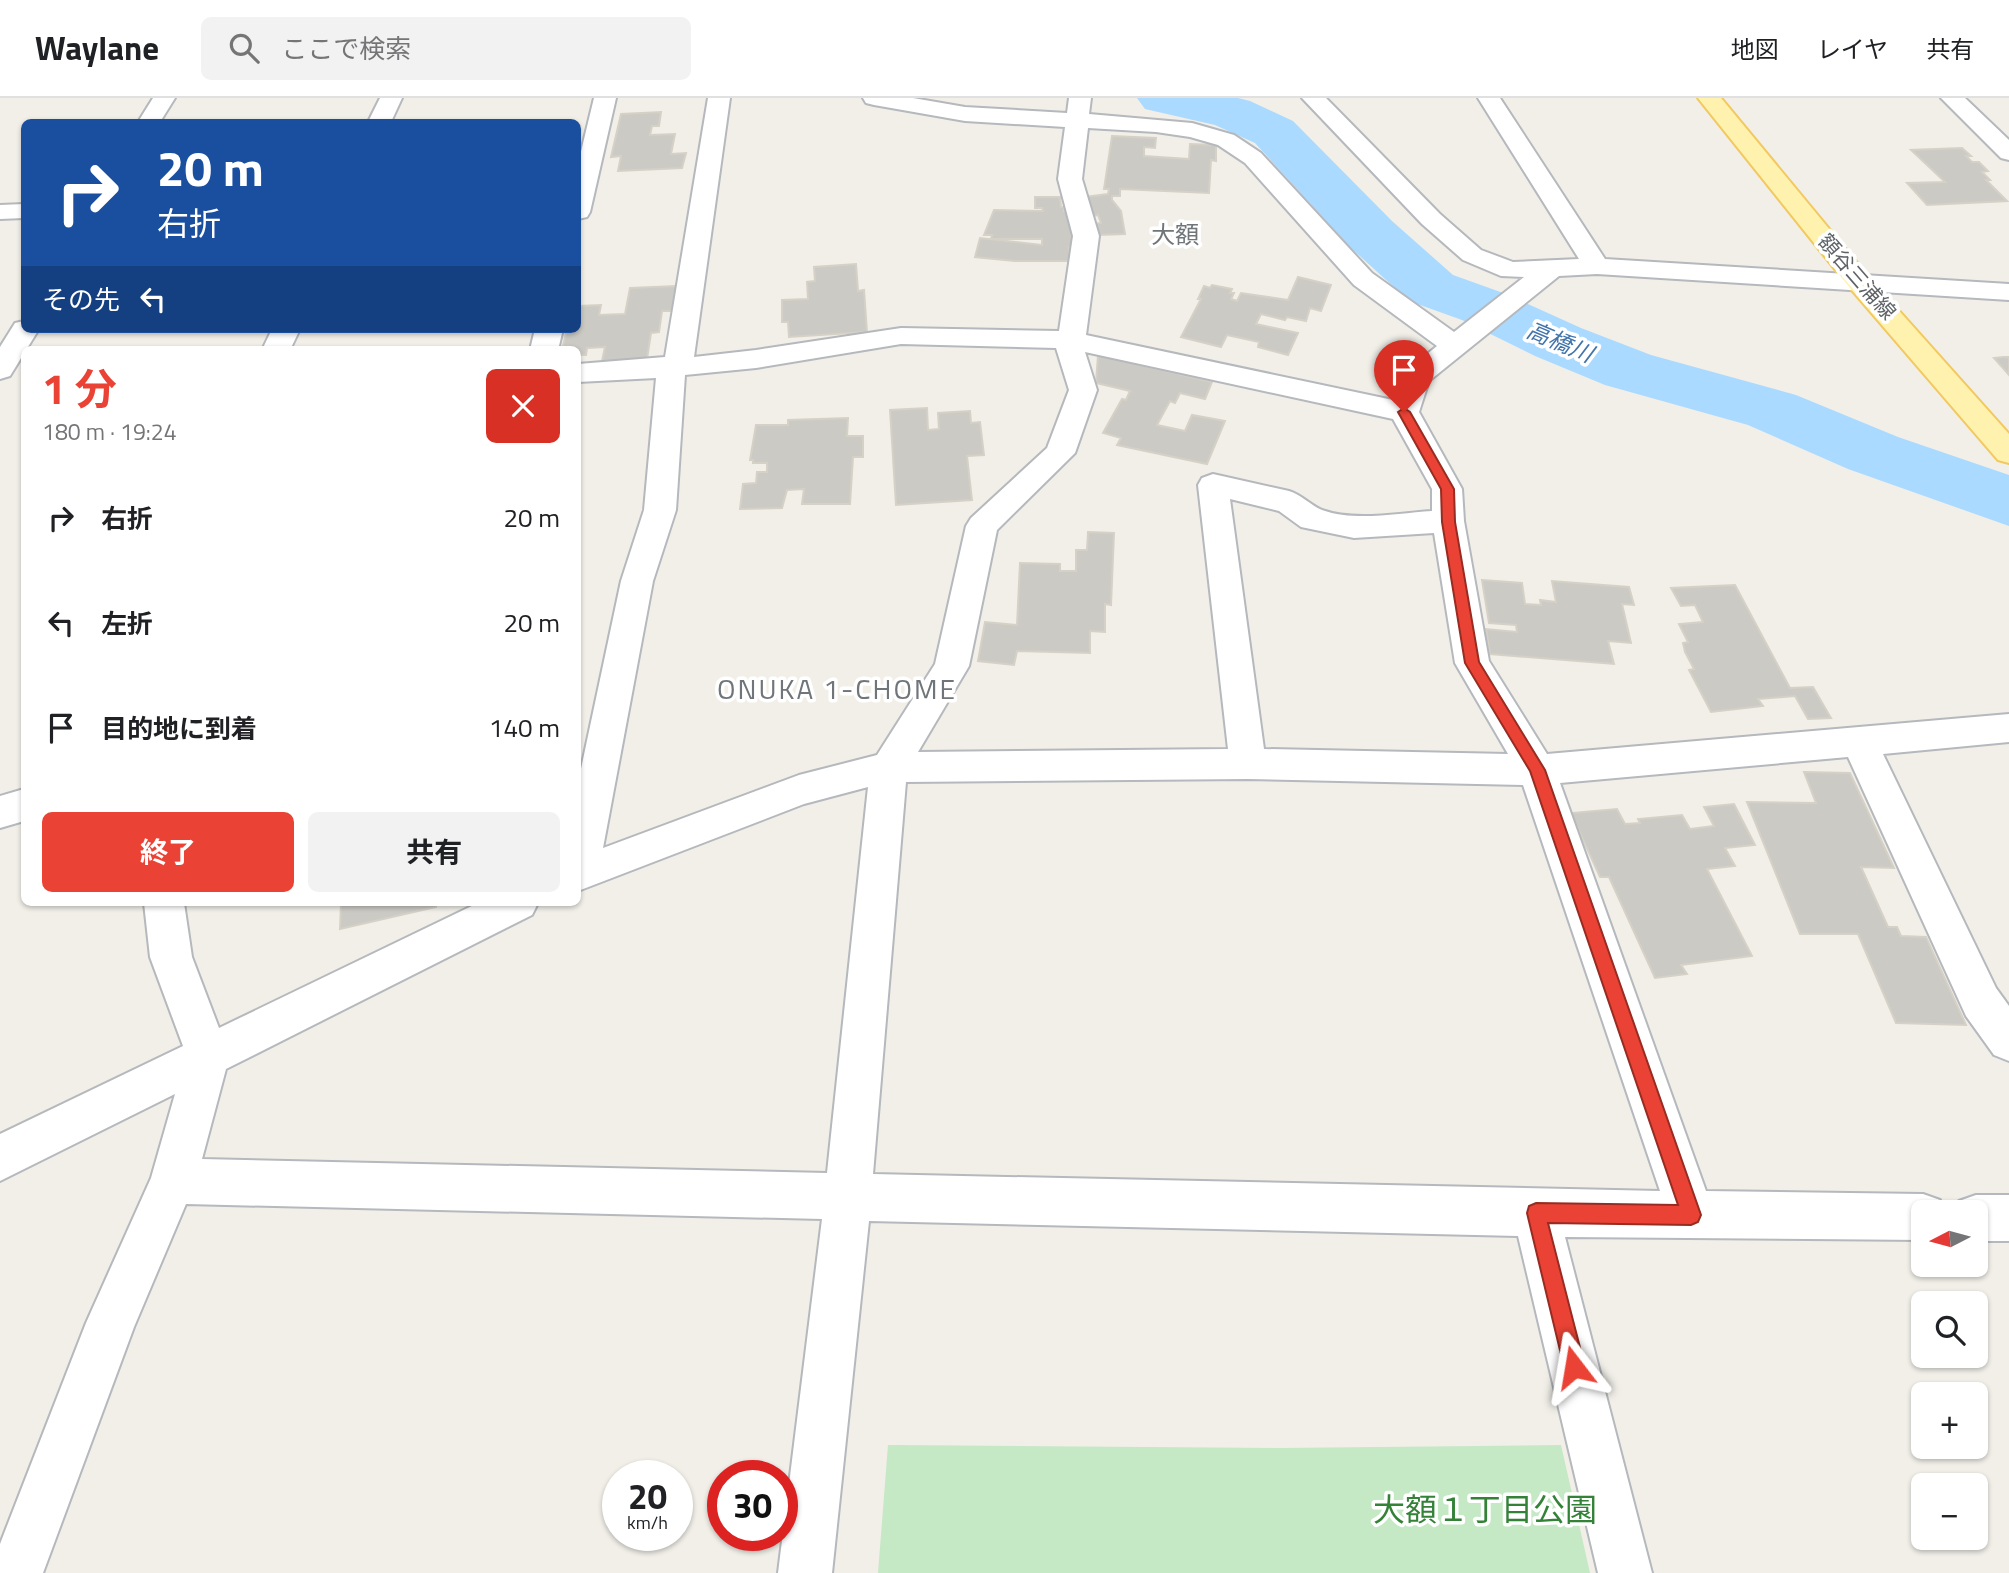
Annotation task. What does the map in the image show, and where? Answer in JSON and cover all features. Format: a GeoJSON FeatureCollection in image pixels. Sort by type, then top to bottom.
{"type":"FeatureCollection","features":[{"type":"Feature","properties":{"kind":"main road","name":"額谷三浦線"},"geometry":{"type":"LineString","coordinates":[[1709,98],[1859,282],[2008,451]]}},
{"type":"Feature","properties":{"kind":"street"},"geometry":{"type":"LineString","coordinates":[[151,119],[164,98]]}},
{"type":"Feature","properties":{"kind":"street"},"geometry":{"type":"LineString","coordinates":[[381,119],[391,98]]}},
{"type":"Feature","properties":{"kind":"street"},"geometry":{"type":"LineString","coordinates":[[581,199],[605,98]]}},
{"type":"Feature","properties":{"kind":"street"},"geometry":{"type":"LineString","coordinates":[[581,859],[637,581],[660,510],[671,368],[680,360],[719,98]]}},
{"type":"Feature","properties":{"kind":"street"},"geometry":{"type":"LineString","coordinates":[[874,98],[965,114],[1079,110],[1192,130],[1226,140],[1253,158],[1363,279],[1464,339]]}},
{"type":"Feature","properties":{"kind":"street"},"geometry":{"type":"LineString","coordinates":[[1313,98],[1431,219],[1472,255],[1510,270],[1597,266],[2009,292]]}},
{"type":"Feature","properties":{"kind":"street"},"geometry":{"type":"LineString","coordinates":[[1489,98],[1597,266]]}},
{"type":"Feature","properties":{"kind":"street"},"geometry":{"type":"LineString","coordinates":[[1952,98],[2009,153]]}},
{"type":"Feature","properties":{"kind":"street"},"geometry":{"type":"LineString","coordinates":[[805,1573],[848,1197],[888,767],[953,666],[982,526],[1060,453],[1083,390],[1070,348],[1086,236],[1070,179],[1079,110]]}},
{"type":"Feature","properties":{"kind":"street"},"geometry":{"type":"LineString","coordinates":[[0,212],[21,211]]}},
{"type":"Feature","properties":{"kind":"street"},"geometry":{"type":"LineString","coordinates":[[1552,268],[1416,377],[1404,412],[1447,489],[1448,522],[1472,663],[1537,770],[1691,1215]]}},
{"type":"Feature","properties":{"kind":"street"},"geometry":{"type":"LineString","coordinates":[[0,370],[23,333]]}},
{"type":"Feature","properties":{"kind":"street"},"geometry":{"type":"LineString","coordinates":[[581,373],[671,368],[756,359],[901,336],[1071,340],[1404,412]]}},
{"type":"Feature","properties":{"kind":"street"},"geometry":{"type":"LineString","coordinates":[[1248,764],[1213,485],[1289,502],[1312,519],[1354,527],[1448,522]]}},
{"type":"Feature","properties":{"kind":"street"},"geometry":{"type":"LineString","coordinates":[[581,873],[799,790],[888,767],[1248,764],[1537,770],[2009,728]]}},
{"type":"Feature","properties":{"kind":"street"},"geometry":{"type":"LineString","coordinates":[[1859,741],[1981,1002],[2009,1041]]}},
{"type":"Feature","properties":{"kind":"street"},"geometry":{"type":"LineString","coordinates":[[0,812],[21,806]]}},
{"type":"Feature","properties":{"kind":"street"},"geometry":{"type":"LineString","coordinates":[[16,1573],[111,1323],[173,1181],[208,1056],[170,957],[164,906]]}},
{"type":"Feature","properties":{"kind":"street"},"geometry":{"type":"LineString","coordinates":[[0,1158],[512,906]]}},
{"type":"Feature","properties":{"kind":"street"},"geometry":{"type":"LineString","coordinates":[[173,1181],[1536,1213],[1911,1217]]}},
{"type":"Feature","properties":{"kind":"street"},"geometry":{"type":"LineString","coordinates":[[1536,1213],[1625,1573]]}},
{"type":"Feature","properties":{"kind":"street"},"geometry":{"type":"LineString","coordinates":[[1988,1218],[2009,1218]]}},
{"type":"Feature","properties":{"kind":"green space","name":"大額１丁目公園"},"geometry":{"type":"Polygon","coordinates":[[[888,1445],[1283,1448],[1561,1445],[1590,1573],[878,1573],[888,1445]]]}},
{"type":"Feature","properties":{"kind":"building"},"geometry":{"type":"Polygon","coordinates":[[[661,112],[659,126],[652,126],[650,135],[675,134],[671,154],[686,153],[682,168],[618,171],[621,156],[611,157],[621,114],[661,112]]]}},
{"type":"Feature","properties":{"kind":"building"},"geometry":{"type":"Polygon","coordinates":[[[1112,136],[1156,138],[1155,148],[1144,147],[1144,156],[1189,159],[1190,144],[1216,145],[1216,161],[1211,160],[1209,193],[1120,189],[1120,196],[1112,196],[1112,200],[1121,211],[1125,234],[1098,235],[1093,224],[1101,223],[1098,215],[1093,216],[1084,197],[1108,194],[1109,189],[1104,189],[1112,136]]]}},
{"type":"Feature","properties":{"kind":"building"},"geometry":{"type":"Polygon","coordinates":[[[1962,148],[1971,156],[1966,156],[1972,162],[1979,162],[1988,171],[1982,172],[1990,180],[1986,180],[2007,201],[1927,205],[1907,183],[1945,182],[1911,150],[1962,148]]]}},
{"type":"Feature","properties":{"kind":"building"},"geometry":{"type":"Polygon","coordinates":[[[1035,197],[1060,197],[1061,207],[1064,207],[1064,211],[1070,211],[1070,261],[1015,261],[975,257],[980,238],[1042,245],[1042,239],[991,239],[992,235],[984,235],[994,210],[1043,211],[1042,208],[1035,208],[1035,197]]]}},
{"type":"Feature","properties":{"kind":"building"},"geometry":{"type":"Polygon","coordinates":[[[856,264],[858,291],[864,290],[867,332],[789,337],[788,322],[782,322],[782,300],[808,299],[807,282],[815,281],[814,267],[856,264]]]}},
{"type":"Feature","properties":{"kind":"building"},"geometry":{"type":"Polygon","coordinates":[[[1298,277],[1331,285],[1321,311],[1310,308],[1306,321],[1287,317],[1285,320],[1261,314],[1256,324],[1298,333],[1288,355],[1258,347],[1259,342],[1227,335],[1221,347],[1181,337],[1201,299],[1198,299],[1204,286],[1232,289],[1230,293],[1234,293],[1231,299],[1237,301],[1241,293],[1288,300],[1298,277]]]}},
{"type":"Feature","properties":{"kind":"building"},"geometry":{"type":"Polygon","coordinates":[[[676,286],[672,311],[662,311],[659,332],[651,333],[647,359],[602,361],[605,347],[587,348],[586,355],[581,355],[581,346],[563,346],[566,333],[581,333],[581,306],[601,305],[599,315],[625,314],[630,288],[676,286]]]}},
{"type":"Feature","properties":{"kind":"building"},"geometry":{"type":"Polygon","coordinates":[[[1098,355],[1212,382],[1205,399],[1180,393],[1175,403],[1170,401],[1157,425],[1185,431],[1192,415],[1225,421],[1207,464],[1117,445],[1121,438],[1103,433],[1122,399],[1126,400],[1130,391],[1096,383],[1098,355]]]}},
{"type":"Feature","properties":{"kind":"building"},"geometry":{"type":"Polygon","coordinates":[[[2009,357],[2009,375],[1994,358],[2009,357]]]}},
{"type":"Feature","properties":{"kind":"building"},"geometry":{"type":"Polygon","coordinates":[[[927,408],[928,430],[939,429],[938,413],[970,411],[971,423],[980,422],[984,455],[967,456],[972,500],[896,505],[890,410],[927,408]]]}},
{"type":"Feature","properties":{"kind":"building"},"geometry":{"type":"Polygon","coordinates":[[[848,418],[847,436],[863,436],[863,457],[853,457],[850,504],[802,504],[804,489],[787,490],[782,508],[740,509],[743,484],[756,483],[757,472],[767,472],[767,463],[753,463],[753,460],[750,460],[756,425],[788,425],[788,420],[848,418]]]}},
{"type":"Feature","properties":{"kind":"building"},"geometry":{"type":"Polygon","coordinates":[[[1088,532],[1114,533],[1111,605],[1105,604],[1105,632],[1090,631],[1090,653],[1017,651],[1014,665],[978,661],[985,622],[1017,625],[1020,563],[1060,564],[1060,571],[1076,571],[1076,550],[1087,550],[1088,532]]]}},
{"type":"Feature","properties":{"kind":"building"},"geometry":{"type":"Polygon","coordinates":[[[1482,580],[1522,583],[1525,604],[1541,605],[1540,600],[1556,602],[1552,581],[1629,587],[1634,605],[1622,604],[1631,643],[1608,641],[1614,664],[1490,654],[1486,629],[1517,632],[1516,625],[1489,623],[1482,580]]]}},
{"type":"Feature","properties":{"kind":"building"},"geometry":{"type":"Polygon","coordinates":[[[1735,585],[1790,688],[1813,687],[1831,718],[1808,719],[1795,696],[1758,699],[1763,706],[1711,712],[1689,670],[1694,669],[1685,652],[1683,643],[1688,642],[1679,624],[1703,622],[1695,605],[1681,606],[1671,588],[1735,585]]]}},
{"type":"Feature","properties":{"kind":"building"},"geometry":{"type":"Polygon","coordinates":[[[1804,772],[1850,773],[1894,868],[1861,867],[1888,927],[1897,927],[1901,936],[1926,937],[1966,1025],[1896,1023],[1858,934],[1800,934],[1747,802],[1816,803],[1804,772]]]}},
{"type":"Feature","properties":{"kind":"building"},"geometry":{"type":"Polygon","coordinates":[[[1734,804],[1755,845],[1725,848],[1735,866],[1707,869],[1752,956],[1681,965],[1687,974],[1655,978],[1609,877],[1600,877],[1571,813],[1617,809],[1625,824],[1640,823],[1638,819],[1682,815],[1690,829],[1714,826],[1704,807],[1734,804]]]}},
{"type":"Feature","properties":{"kind":"building"},"geometry":{"type":"Polygon","coordinates":[[[341,906],[436,906],[436,907],[340,929],[341,906]]]}},
{"type":"Feature","properties":{"kind":"waterway","name":"高橋川"},"geometry":{"type":"LineString","coordinates":[[1163,98],[1231,112],[1274,132],[1371,234],[1431,288],[1484,307],[1558,342],[1628,370],[1772,410],[1873,453],[2009,501]]}},
{"type":"Feature","properties":{"kind":"district","name":"大額"},"geometry":{"type":"Point","coordinates":[1175,235]}},
{"type":"Feature","properties":{"kind":"district","name":"ONUKA 1-CHOME"},"geometry":{"type":"Point","coordinates":[837,689]}},
{"type":"Feature","properties":{"kind":"route"},"geometry":{"type":"LineString","coordinates":[[1404,412],[1447,489],[1448,522],[1472,663],[1537,770],[1691,1215],[1536,1213],[1574,1367]]}}]}
